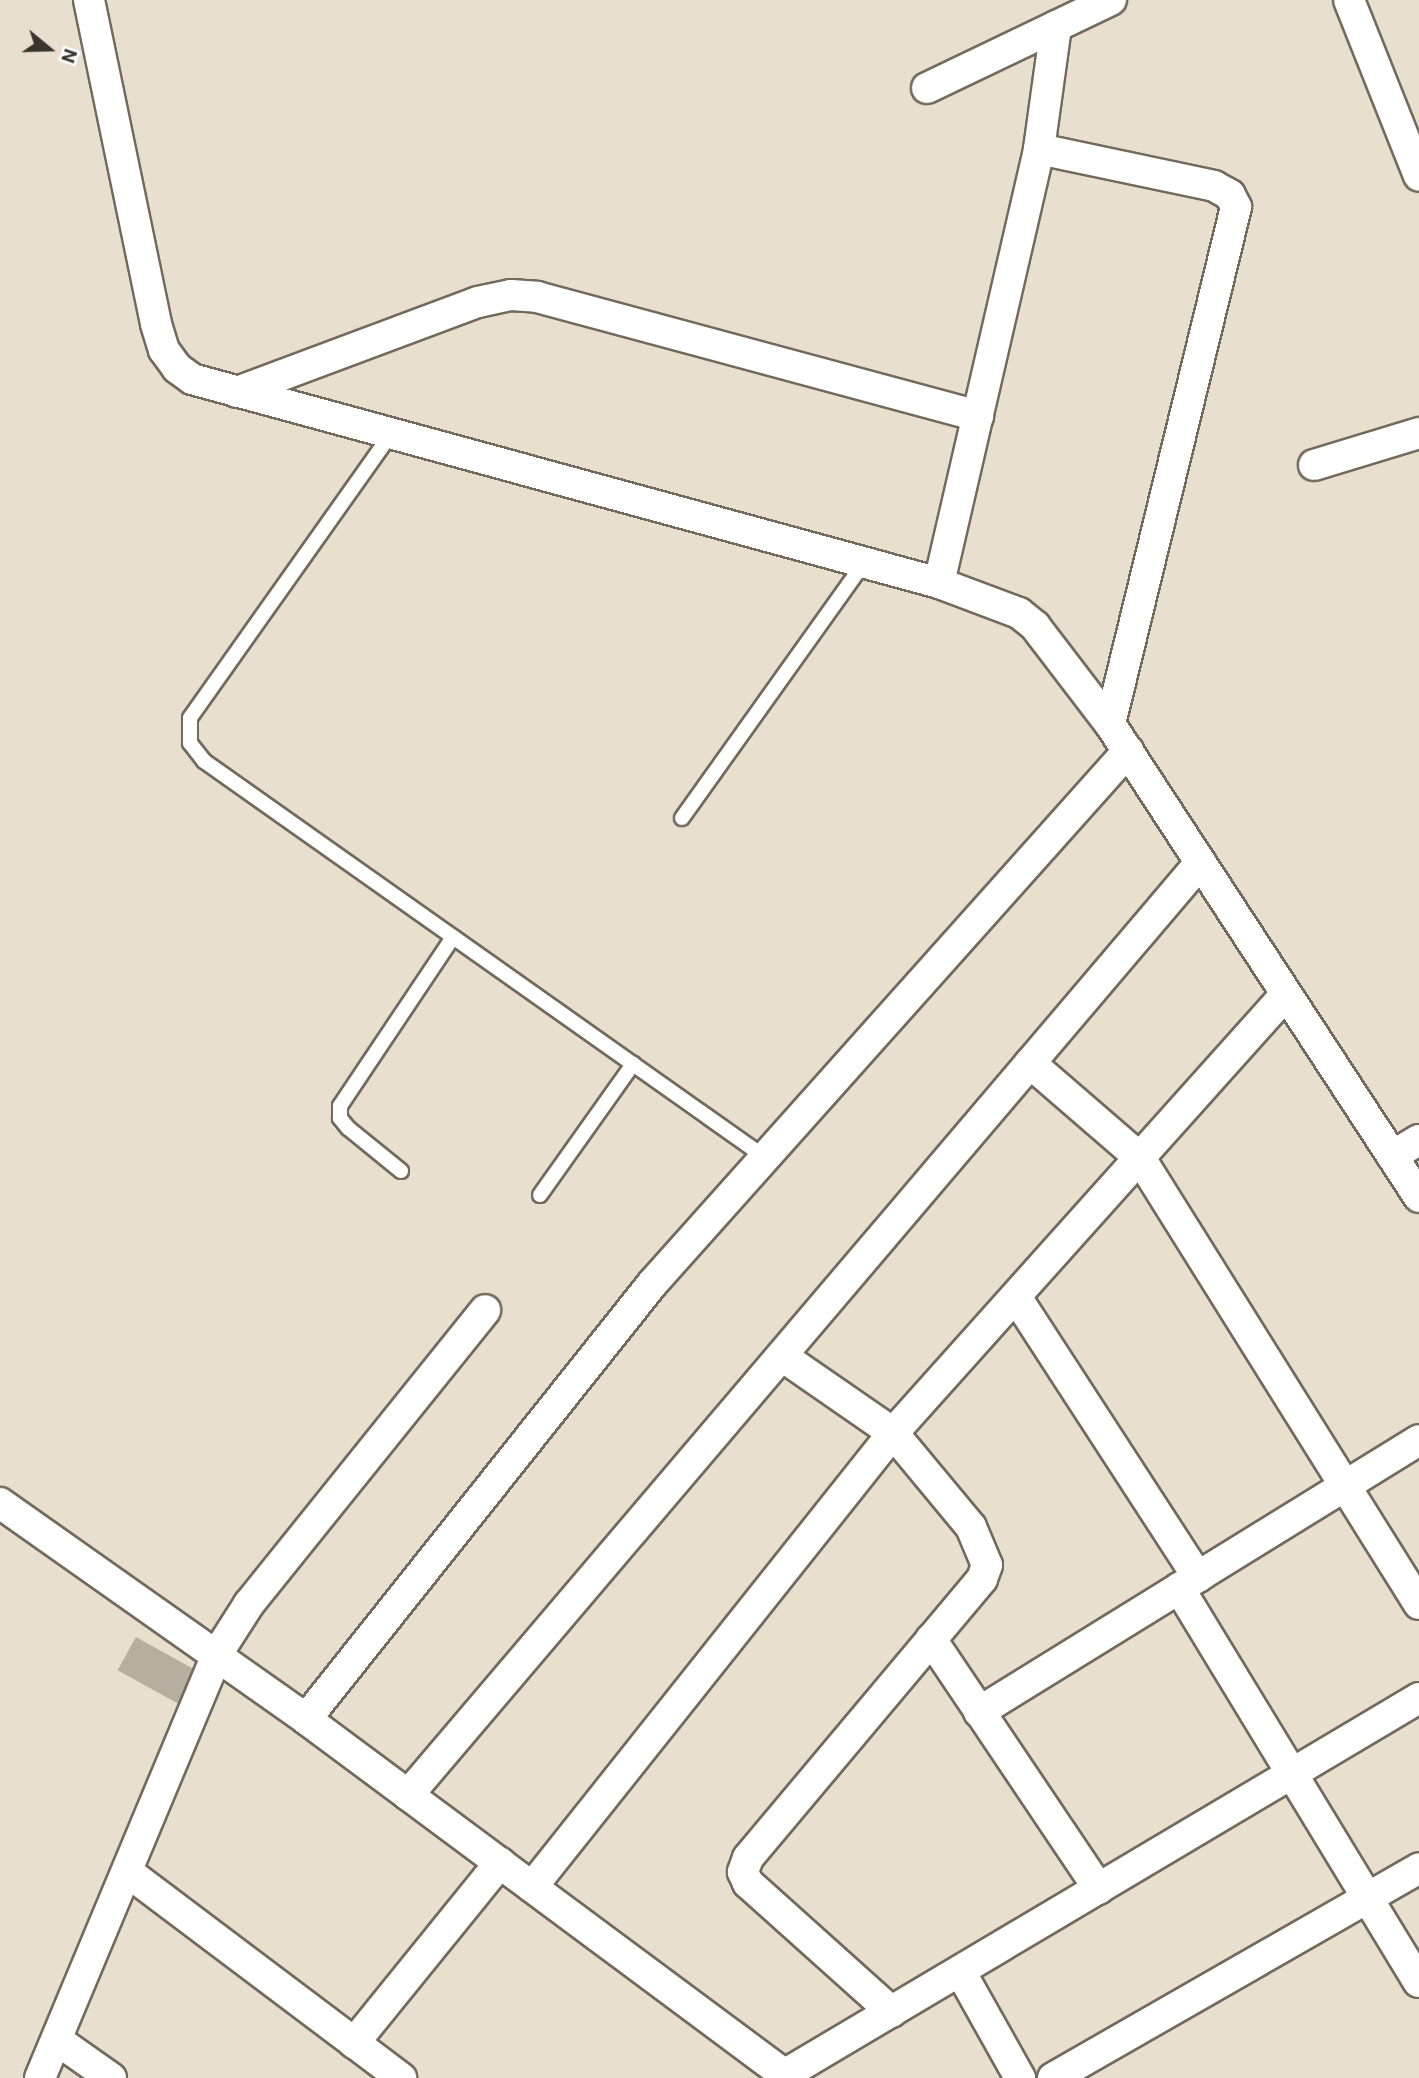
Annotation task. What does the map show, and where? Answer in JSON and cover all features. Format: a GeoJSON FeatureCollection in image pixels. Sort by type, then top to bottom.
{"type":"FeatureCollection","features":[{"type":"Feature","properties":{"kind":"street"},"geometry":{"type":"LineString","coordinates":[[89,0],[164,350],[192,379],[939,583],[996,601],[1035,626],[1110,724],[1419,1197]]}},
{"type":"Feature","properties":{"kind":"street"},"geometry":{"type":"LineString","coordinates":[[927,88],[1111,0]]}},
{"type":"Feature","properties":{"kind":"street"},"geometry":{"type":"LineString","coordinates":[[1349,0],[1408,120],[1419,176]]}},
{"type":"Feature","properties":{"kind":"street"},"geometry":{"type":"LineString","coordinates":[[939,583],[1039,149],[1056,26]]}},
{"type":"Feature","properties":{"kind":"street"},"geometry":{"type":"LineString","coordinates":[[1039,149],[1214,186],[1230,195],[1236,207],[1110,724]]}},
{"type":"Feature","properties":{"kind":"street"},"geometry":{"type":"LineString","coordinates":[[237,392],[478,302],[511,295],[537,297],[978,416]]}},
{"type":"Feature","properties":{"kind":"street"},"geometry":{"type":"LineString","coordinates":[[1314,466],[1419,433]]}},
{"type":"Feature","properties":{"kind":"street"},"geometry":{"type":"LineString","coordinates":[[306,1719],[652,1284],[1128,751]]}},
{"type":"Feature","properties":{"kind":"street"},"geometry":{"type":"LineString","coordinates":[[408,1795],[1201,862]]}},
{"type":"Feature","properties":{"kind":"street"},"geometry":{"type":"LineString","coordinates":[[532,1887],[893,1433],[1286,994]]}},
{"type":"Feature","properties":{"kind":"street"},"geometry":{"type":"LineString","coordinates":[[1030,1063],[1140,1157],[1343,1487],[1419,1604]]}},
{"type":"Feature","properties":{"kind":"street"},"geometry":{"type":"LineString","coordinates":[[1392,1156],[1419,1140]]}},
{"type":"Feature","properties":{"kind":"street"},"geometry":{"type":"LineString","coordinates":[[1016,1297],[1189,1583],[1293,1774],[1371,1898],[1419,1982]]}},
{"type":"Feature","properties":{"kind":"street"},"geometry":{"type":"LineString","coordinates":[[40,2078],[129,1873],[217,1654],[249,1604],[485,1310]]}},
{"type":"Feature","properties":{"kind":"street"},"geometry":{"type":"LineString","coordinates":[[782,1356],[893,1433],[971,1527],[987,1565],[982,1579],[748,1858],[743,1871],[748,1883],[892,2012]]}},
{"type":"Feature","properties":{"kind":"street"},"geometry":{"type":"LineString","coordinates":[[979,1712],[1419,1440]]}},
{"type":"Feature","properties":{"kind":"street"},"geometry":{"type":"LineString","coordinates":[[0,1503],[306,1719],[782,2076],[1419,1698]]}},
{"type":"Feature","properties":{"kind":"street"},"geometry":{"type":"LineString","coordinates":[[931,1639],[1099,1889]]}},
{"type":"Feature","properties":{"kind":"street"},"geometry":{"type":"LineString","coordinates":[[354,2043],[500,1863]]}},
{"type":"Feature","properties":{"kind":"street"},"geometry":{"type":"LineString","coordinates":[[1053,2078],[1371,1898],[1419,1868]]}},
{"type":"Feature","properties":{"kind":"street"},"geometry":{"type":"LineString","coordinates":[[129,1873],[401,2078]]}},
{"type":"Feature","properties":{"kind":"street"},"geometry":{"type":"LineString","coordinates":[[960,1971],[1020,2078]]}},
{"type":"Feature","properties":{"kind":"street"},"geometry":{"type":"LineString","coordinates":[[57,2040],[111,2078]]}},
{"type":"Feature","properties":{"kind":"lane"},"geometry":{"type":"LineString","coordinates":[[391,434],[190,718],[190,743],[204,761],[766,1158]]}},
{"type":"Feature","properties":{"kind":"lane"},"geometry":{"type":"LineString","coordinates":[[682,818],[864,563]]}},
{"type":"Feature","properties":{"kind":"lane"},"geometry":{"type":"LineString","coordinates":[[401,1171],[348,1128],[340,1107],[453,937]]}},
{"type":"Feature","properties":{"kind":"lane"},"geometry":{"type":"LineString","coordinates":[[540,1195],[633,1064]]}},
{"type":"Feature","properties":{"kind":"building"},"geometry":{"type":"Polygon","coordinates":[[[136,1637],[201,1673],[182,1706],[118,1670],[136,1637]]]}}]}
